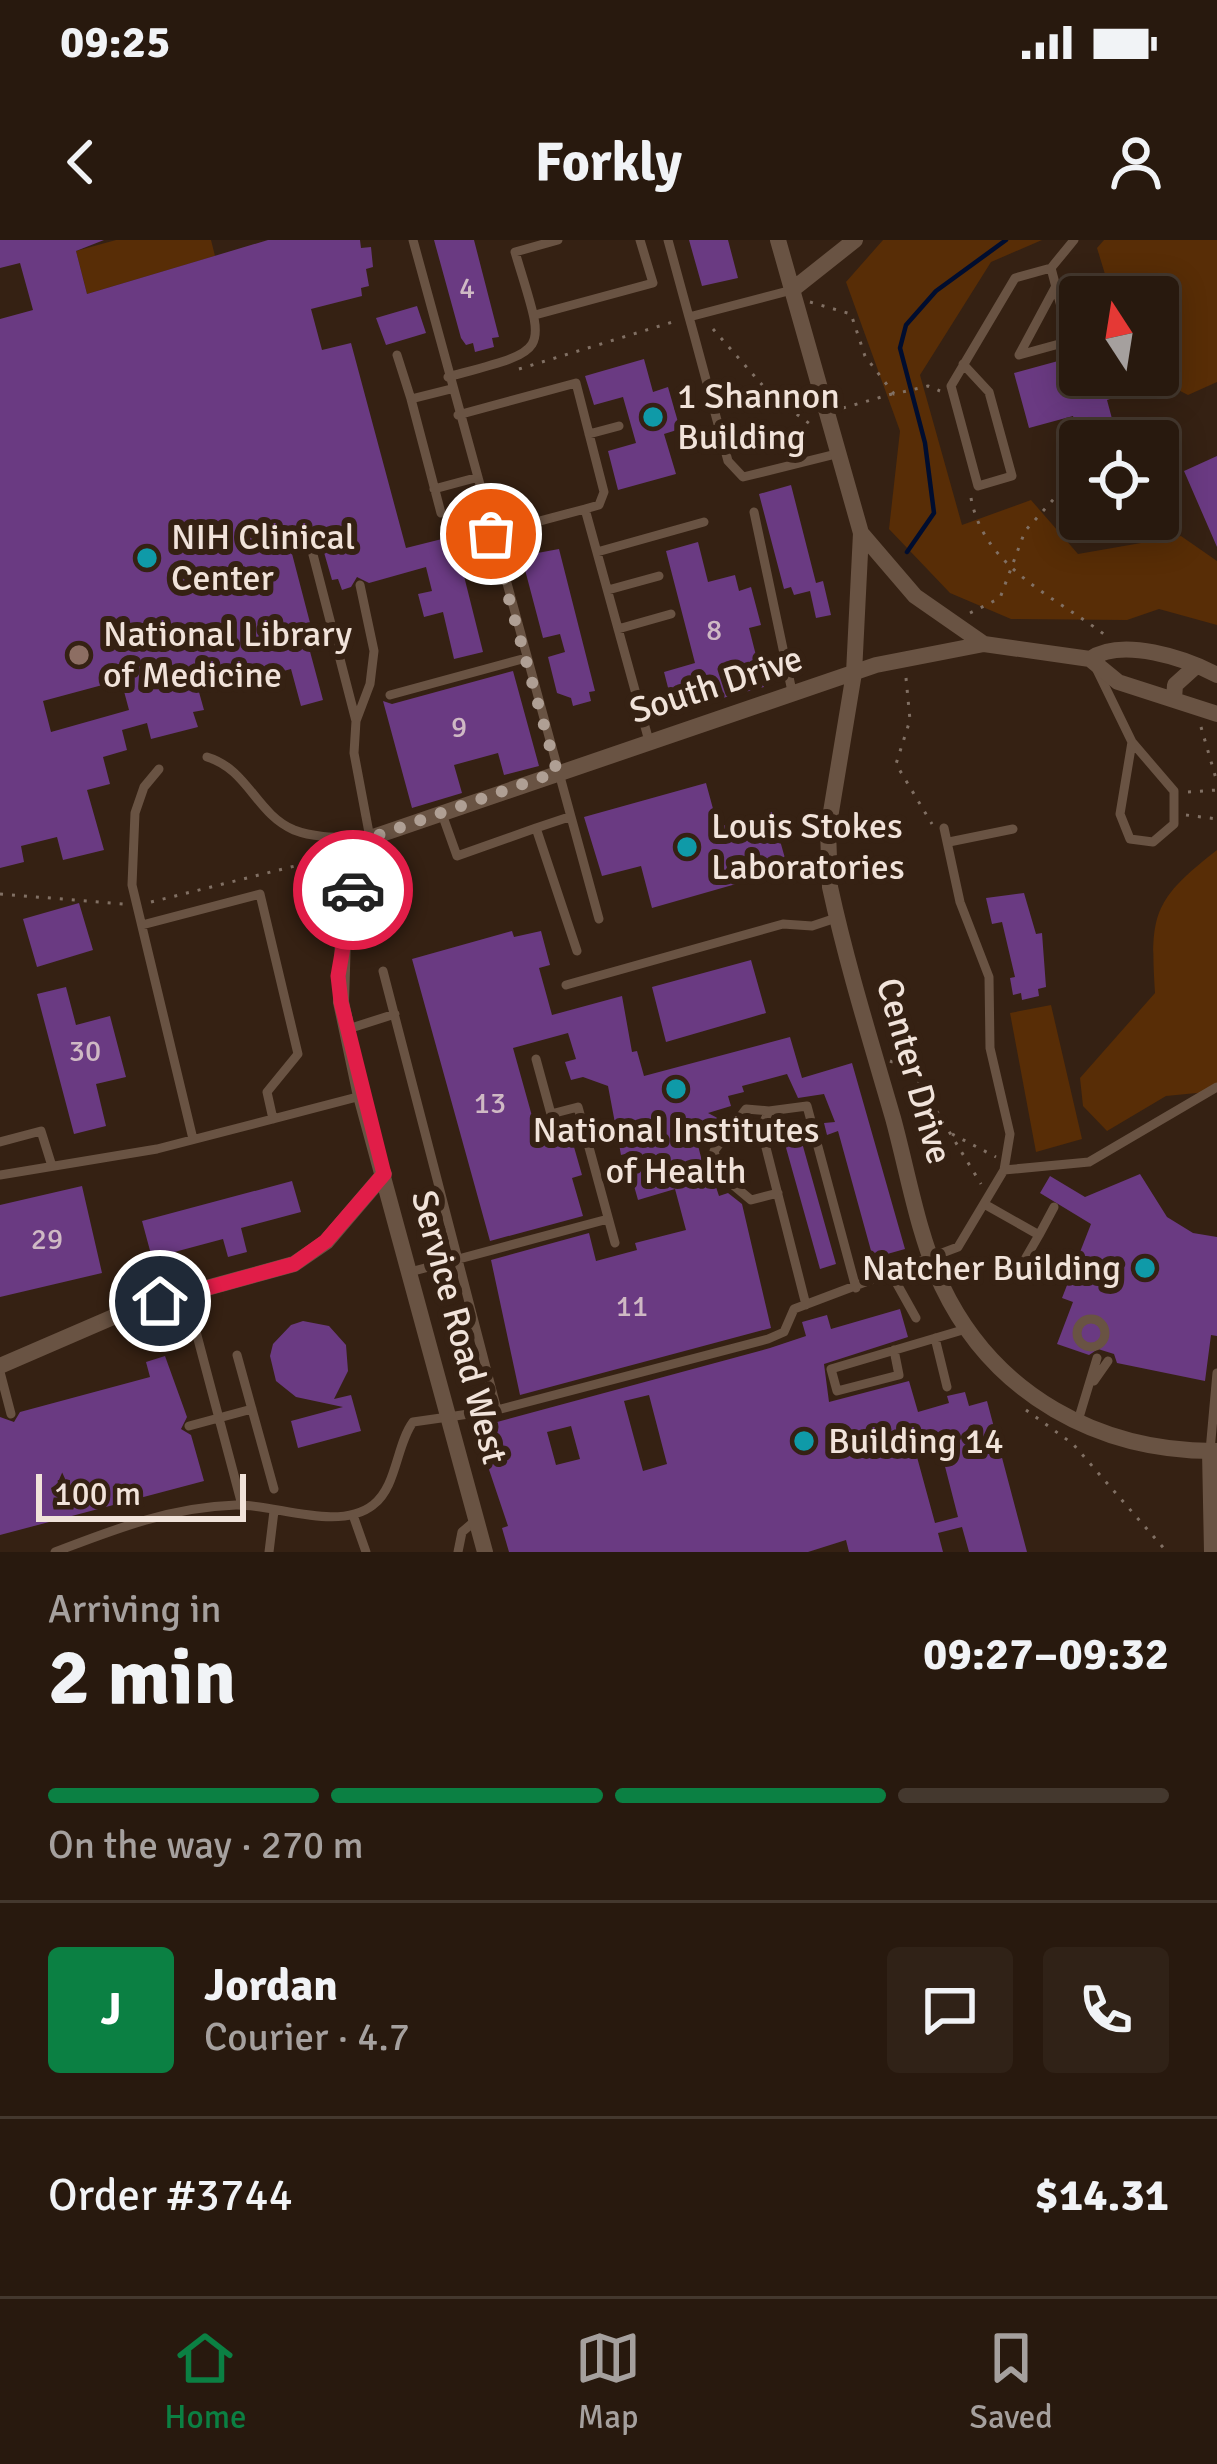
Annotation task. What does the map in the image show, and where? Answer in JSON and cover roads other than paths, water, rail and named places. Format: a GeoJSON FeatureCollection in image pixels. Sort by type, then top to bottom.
{"type":"FeatureCollection","features":[{"type":"Feature","properties":{"kind":"street","name":"Center Drive"},"geometry":{"type":"LineString","coordinates":[[778,240],[861,533],[854,673],[828,830],[836,918],[932,1261],[966,1329],[1022,1389],[1077,1424],[1128,1443],[1214,1451]]}},
{"type":"Feature","properties":{"kind":"street"},"geometry":{"type":"LineString","coordinates":[[792,290],[855,240]]}},
{"type":"Feature","properties":{"kind":"street","name":"Center Drive"},"geometry":{"type":"LineString","coordinates":[[861,533],[916,596],[984,644]]}},
{"type":"Feature","properties":{"kind":"street","name":"South Drive"},"geometry":{"type":"LineString","coordinates":[[368,845],[557,772],[854,673],[904,658],[984,644],[1090,658],[1118,682],[1174,699],[1209,718]]}},
{"type":"Feature","properties":{"kind":"street","name":"South Drive"},"geometry":{"type":"LineString","coordinates":[[1090,658],[1103,650],[1157,653],[1217,675]]}},
{"type":"Feature","properties":{"kind":"street"},"geometry":{"type":"LineString","coordinates":[[1134,652],[1131,665],[1144,690]]}},
{"type":"Feature","properties":{"kind":"street"},"geometry":{"type":"LineString","coordinates":[[1174,699],[1175,685],[1196,666]]}},
{"type":"Feature","properties":{"kind":"street","name":"Service Road West"},"geometry":{"type":"LineString","coordinates":[[368,845],[343,937],[338,976],[346,1030],[485,1552]]}},
{"type":"Feature","properties":{"kind":"street"},"geometry":{"type":"LineString","coordinates":[[0,1369],[134,1308],[294,1264],[326,1241],[384,1174]]}},
{"type":"Feature","properties":{"kind":"street"},"geometry":{"type":"LineString","coordinates":[[1212,1552],[1214,1451]]}},
{"type":"Feature","properties":{"kind":"lane"},"geometry":{"type":"LineString","coordinates":[[412,240],[599,919]]}},
{"type":"Feature","properties":{"kind":"lane"},"geometry":{"type":"LineString","coordinates":[[411,399],[529,353],[538,339],[535,316],[515,252],[558,240]]}},
{"type":"Feature","properties":{"kind":"lane"},"geometry":{"type":"LineString","coordinates":[[535,316],[653,284],[640,240]]}},
{"type":"Feature","properties":{"kind":"lane"},"geometry":{"type":"LineString","coordinates":[[668,240],[728,461],[743,477],[836,454]]}},
{"type":"Feature","properties":{"kind":"lane"},"geometry":{"type":"LineString","coordinates":[[963,364],[989,392],[1012,476],[979,486],[951,386],[963,364],[1016,278],[1051,268],[1075,240]]}},
{"type":"Feature","properties":{"kind":"lane"},"geometry":{"type":"LineString","coordinates":[[1051,268],[1056,286],[1070,341],[1019,355],[1056,286]]}},
{"type":"Feature","properties":{"kind":"lane"},"geometry":{"type":"LineString","coordinates":[[689,317],[792,290]]}},
{"type":"Feature","properties":{"kind":"lane"},"geometry":{"type":"LineString","coordinates":[[397,356],[441,513]]}},
{"type":"Feature","properties":{"kind":"lane"},"geometry":{"type":"LineString","coordinates":[[458,415],[576,383],[604,492],[599,505],[491,534]]}},
{"type":"Feature","properties":{"kind":"lane"},"geometry":{"type":"LineString","coordinates":[[589,434],[619,426]]}},
{"type":"Feature","properties":{"kind":"lane"},"geometry":{"type":"LineString","coordinates":[[434,489],[475,478]]}},
{"type":"Feature","properties":{"kind":"lane"},"geometry":{"type":"LineString","coordinates":[[585,509],[649,741]]}},
{"type":"Feature","properties":{"kind":"lane"},"geometry":{"type":"LineString","coordinates":[[754,512],[793,696]]}},
{"type":"Feature","properties":{"kind":"lane"},"geometry":{"type":"LineString","coordinates":[[597,552],[704,523]]}},
{"type":"Feature","properties":{"kind":"lane"},"geometry":{"type":"LineString","coordinates":[[207,757],[238,773],[275,818],[292,829],[368,845],[355,753],[356,721],[310,543]]}},
{"type":"Feature","properties":{"kind":"lane"},"geometry":{"type":"LineString","coordinates":[[608,590],[659,576]]}},
{"type":"Feature","properties":{"kind":"lane"},"geometry":{"type":"LineString","coordinates":[[356,721],[370,684],[374,651],[360,585]]}},
{"type":"Feature","properties":{"kind":"lane"},"geometry":{"type":"LineString","coordinates":[[618,629],[671,614]]}},
{"type":"Feature","properties":{"kind":"lane"},"geometry":{"type":"LineString","coordinates":[[390,695],[526,658]]}},
{"type":"Feature","properties":{"kind":"lane"},"geometry":{"type":"LineString","coordinates":[[1090,658],[1132,742],[1174,790],[1174,824],[1153,842],[1130,839],[1120,814],[1132,742]]}},
{"type":"Feature","properties":{"kind":"lane"},"geometry":{"type":"LineString","coordinates":[[160,769],[145,787],[130,837],[136,905],[193,1139]]}},
{"type":"Feature","properties":{"kind":"lane"},"geometry":{"type":"LineString","coordinates":[[442,814],[457,856],[569,817]]}},
{"type":"Feature","properties":{"kind":"lane"},"geometry":{"type":"LineString","coordinates":[[536,828],[577,951]]}},
{"type":"Feature","properties":{"kind":"lane"},"geometry":{"type":"LineString","coordinates":[[56,1552],[141,1519],[242,1505],[352,1515],[373,1506],[384,1493],[413,1422],[497,1410],[768,1340],[784,1331],[794,1309],[932,1261],[958,1247],[994,1194],[1005,1167],[1010,1134],[990,1048],[989,977],[960,902],[944,828]]}},
{"type":"Feature","properties":{"kind":"lane"},"geometry":{"type":"LineString","coordinates":[[949,842],[1013,829]]}},
{"type":"Feature","properties":{"kind":"lane"},"geometry":{"type":"LineString","coordinates":[[142,925],[260,894],[298,1054],[267,1092],[273,1119]]}},
{"type":"Feature","properties":{"kind":"lane"},"geometry":{"type":"LineString","coordinates":[[566,986],[783,924],[812,926],[836,918]]}},
{"type":"Feature","properties":{"kind":"lane"},"geometry":{"type":"LineString","coordinates":[[383,970],[497,1410]]}},
{"type":"Feature","properties":{"kind":"lane"},"geometry":{"type":"LineString","coordinates":[[346,1030],[394,1014]]}},
{"type":"Feature","properties":{"kind":"lane"},"geometry":{"type":"LineString","coordinates":[[536,1059],[551,1114],[578,1107],[615,1243]]}},
{"type":"Feature","properties":{"kind":"lane"},"geometry":{"type":"LineString","coordinates":[[1005,1167],[1089,1162],[1217,1087]]}},
{"type":"Feature","properties":{"kind":"lane"},"geometry":{"type":"LineString","coordinates":[[0,1174],[193,1139],[361,1096]]}},
{"type":"Feature","properties":{"kind":"lane"},"geometry":{"type":"LineString","coordinates":[[778,1193],[751,1200],[720,1174],[714,1151],[746,1109],[807,1106],[856,1288]]}},
{"type":"Feature","properties":{"kind":"lane"},"geometry":{"type":"LineString","coordinates":[[769,1111],[761,1128],[806,1305]]}},
{"type":"Feature","properties":{"kind":"lane"},"geometry":{"type":"LineString","coordinates":[[0,1142],[41,1131],[51,1163]]}},
{"type":"Feature","properties":{"kind":"lane"},"geometry":{"type":"LineString","coordinates":[[986,1204],[1040,1235]]}},
{"type":"Feature","properties":{"kind":"lane"},"geometry":{"type":"LineString","coordinates":[[1024,1261],[1054,1207]]}},
{"type":"Feature","properties":{"kind":"lane"},"geometry":{"type":"LineString","coordinates":[[410,1272],[608,1219]]}},
{"type":"Feature","properties":{"kind":"lane"},"geometry":{"type":"LineString","coordinates":[[892,1275],[916,1318]]}},
{"type":"Feature","properties":{"kind":"lane"},"geometry":{"type":"LineString","coordinates":[[186,1294],[242,1505]]}},
{"type":"Feature","properties":{"kind":"lane"},"geometry":{"type":"LineString","coordinates":[[894,1351],[899,1375],[837,1391],[830,1370],[966,1329]]}},
{"type":"Feature","properties":{"kind":"lane"},"geometry":{"type":"LineString","coordinates":[[935,1338],[947,1387]]}},
{"type":"Feature","properties":{"kind":"lane"},"geometry":{"type":"LineString","coordinates":[[237,1354],[274,1489]]}},
{"type":"Feature","properties":{"kind":"lane"},"geometry":{"type":"LineString","coordinates":[[1077,1424],[1102,1359]]}},
{"type":"Feature","properties":{"kind":"lane"},"geometry":{"type":"LineString","coordinates":[[0,1369],[11,1414]]}},
{"type":"Feature","properties":{"kind":"lane"},"geometry":{"type":"LineString","coordinates":[[1214,1451],[1217,1373]]}},
{"type":"Feature","properties":{"kind":"lane"},"geometry":{"type":"LineString","coordinates":[[189,1426],[252,1408]]}},
{"type":"Feature","properties":{"kind":"lane"},"geometry":{"type":"LineString","coordinates":[[269,1552],[274,1511]]}},
{"type":"Feature","properties":{"kind":"lane"},"geometry":{"type":"LineString","coordinates":[[352,1515],[366,1552]]}},
{"type":"Feature","properties":{"kind":"lane"},"geometry":{"type":"LineString","coordinates":[[458,1552],[462,1532],[476,1520]]}},
{"type":"Feature","properties":{"kind":"waterway"},"geometry":{"type":"LineString","coordinates":[[907,552],[934,513],[925,443],[900,348],[906,325],[936,291],[1006,240]]}},
{"type":"Feature","properties":{"kind":"place","name":"1 Shannon Building"},"geometry":{"type":"Point","coordinates":[653,417]}},
{"type":"Feature","properties":{"kind":"place","name":"NIH Clinical Center"},"geometry":{"type":"Point","coordinates":[147,558]}},
{"type":"Feature","properties":{"kind":"place","name":"National Library of Medicine"},"geometry":{"type":"Point","coordinates":[79,655]}},
{"type":"Feature","properties":{"kind":"place","name":"Louis Stokes Laboratories"},"geometry":{"type":"Point","coordinates":[687,847]}},
{"type":"Feature","properties":{"kind":"place","name":"National Institutes of Health"},"geometry":{"type":"Point","coordinates":[676,1089]}},
{"type":"Feature","properties":{"kind":"place","name":"Natcher Building"},"geometry":{"type":"Point","coordinates":[1145,1268]}},
{"type":"Feature","properties":{"kind":"place","name":"Building 14"},"geometry":{"type":"Point","coordinates":[804,1441]}}]}
